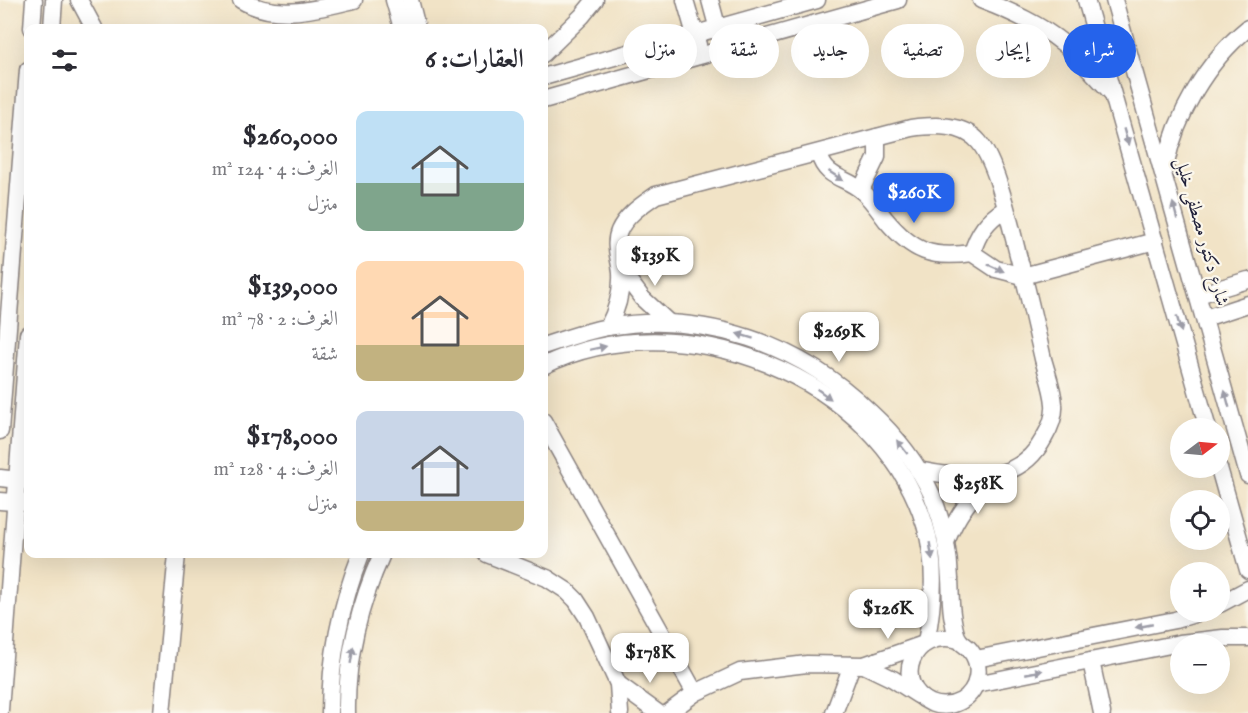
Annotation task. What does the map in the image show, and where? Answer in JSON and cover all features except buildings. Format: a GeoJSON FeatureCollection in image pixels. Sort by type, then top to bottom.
{"type":"FeatureCollection","features":[{"type":"Feature","properties":{"kind":"street"},"geometry":{"type":"LineString","coordinates":[[32,24],[34,0]]}},
{"type":"Feature","properties":{"kind":"street"},"geometry":{"type":"LineString","coordinates":[[52,24],[54,0]]}},
{"type":"Feature","properties":{"kind":"street"},"geometry":{"type":"LineString","coordinates":[[79,0],[92,24]]}},
{"type":"Feature","properties":{"kind":"street"},"geometry":{"type":"LineString","coordinates":[[241,0],[266,10],[285,12],[304,11],[354,0]]}},
{"type":"Feature","properties":{"kind":"street"},"geometry":{"type":"LineString","coordinates":[[394,0],[401,24]]}},
{"type":"Feature","properties":{"kind":"street"},"geometry":{"type":"LineString","coordinates":[[410,0],[416,24]]}},
{"type":"Feature","properties":{"kind":"street"},"geometry":{"type":"LineString","coordinates":[[548,49],[595,0]]}},
{"type":"Feature","properties":{"kind":"street"},"geometry":{"type":"LineString","coordinates":[[685,0],[692,24]]}},
{"type":"Feature","properties":{"kind":"street"},"geometry":{"type":"LineString","coordinates":[[710,0],[716,24]]}},
{"type":"Feature","properties":{"kind":"street"},"geometry":{"type":"LineString","coordinates":[[731,24],[817,0]]}},
{"type":"Feature","properties":{"kind":"street"},"geometry":{"type":"LineString","coordinates":[[779,33],[898,0]]}},
{"type":"Feature","properties":{"kind":"street"},"geometry":{"type":"LineString","coordinates":[[981,0],[1010,11],[1043,29],[1064,44],[1114,95]]}},
{"type":"Feature","properties":{"kind":"street"},"geometry":{"type":"LineString","coordinates":[[1086,0],[1205,418]]}},
{"type":"Feature","properties":{"kind":"street","name":"شارع دكتور مصطفى خليل"},"geometry":{"type":"LineString","coordinates":[[1114,0],[1248,475]]}},
{"type":"Feature","properties":{"kind":"street"},"geometry":{"type":"LineString","coordinates":[[1164,171],[1170,141],[1198,87],[1234,39],[1248,28]]}},
{"type":"Feature","properties":{"kind":"street"},"geometry":{"type":"LineString","coordinates":[[697,41],[701,55]]}},
{"type":"Feature","properties":{"kind":"street"},"geometry":{"type":"LineString","coordinates":[[548,99],[709,53]]}},
{"type":"Feature","properties":{"kind":"street"},"geometry":{"type":"LineString","coordinates":[[548,76],[623,54]]}},
{"type":"Feature","properties":{"kind":"street"},"geometry":{"type":"LineString","coordinates":[[548,108],[561,95]]}},
{"type":"Feature","properties":{"kind":"street"},"geometry":{"type":"LineString","coordinates":[[608,327],[619,299],[621,270],[616,250],[619,231],[634,210],[656,195],[911,128],[936,124],[958,129],[978,140],[990,157],[1005,209],[1054,405],[1050,427],[1040,447],[1026,460],[993,477],[977,490],[964,506],[946,542]]}},
{"type":"Feature","properties":{"kind":"street"},"geometry":{"type":"LineString","coordinates":[[861,190],[877,157],[878,137]]}},
{"type":"Feature","properties":{"kind":"street"},"geometry":{"type":"LineString","coordinates":[[819,154],[830,172],[861,190],[888,223],[914,245],[929,254],[947,256],[972,253],[996,269],[1023,276],[1155,241]]}},
{"type":"Feature","properties":{"kind":"street"},"geometry":{"type":"LineString","coordinates":[[0,431],[21,271],[24,190]]}},
{"type":"Feature","properties":{"kind":"street"},"geometry":{"type":"LineString","coordinates":[[972,253],[983,227],[1005,209]]}},
{"type":"Feature","properties":{"kind":"street"},"geometry":{"type":"LineString","coordinates":[[621,270],[642,298],[669,323]]}},
{"type":"Feature","properties":{"kind":"street"},"geometry":{"type":"LineString","coordinates":[[0,299],[21,271]]}},
{"type":"Feature","properties":{"kind":"street"},"geometry":{"type":"LineString","coordinates":[[1198,295],[1248,280]]}},
{"type":"Feature","properties":{"kind":"street"},"geometry":{"type":"LineString","coordinates":[[1205,318],[1248,304]]}},
{"type":"Feature","properties":{"kind":"street"},"geometry":{"type":"LineString","coordinates":[[548,345],[608,327],[669,323],[726,330],[762,341],[798,357],[831,378],[882,423],[918,470],[934,501],[946,542],[950,599],[959,640]]}},
{"type":"Feature","properties":{"kind":"street"},"geometry":{"type":"LineString","coordinates":[[548,364],[582,352],[614,345],[665,342],[692,344],[754,358],[789,372],[822,391],[848,412],[894,462],[918,503],[926,526],[934,596],[925,643],[915,652],[910,675],[922,702]]}},
{"type":"Feature","properties":{"kind":"street"},"geometry":{"type":"LineString","coordinates":[[548,430],[695,693]]}},
{"type":"Feature","properties":{"kind":"street"},"geometry":{"type":"LineString","coordinates":[[0,710],[15,502],[23,480],[24,451]]}},
{"type":"Feature","properties":{"kind":"street"},"geometry":{"type":"LineString","coordinates":[[918,470],[955,476],[993,477]]}},
{"type":"Feature","properties":{"kind":"street"},"geometry":{"type":"LineString","coordinates":[[0,478],[23,480]]}},
{"type":"Feature","properties":{"kind":"street"},"geometry":{"type":"LineString","coordinates":[[1222,478],[1248,570]]}},
{"type":"Feature","properties":{"kind":"street"},"geometry":{"type":"LineString","coordinates":[[162,713],[177,558]]}},
{"type":"Feature","properties":{"kind":"street"},"geometry":{"type":"LineString","coordinates":[[330,713],[338,627],[358,558]]}},
{"type":"Feature","properties":{"kind":"street"},"geometry":{"type":"LineString","coordinates":[[347,713],[355,632],[365,597],[380,558]]}},
{"type":"Feature","properties":{"kind":"street"},"geometry":{"type":"LineString","coordinates":[[498,558],[547,578],[567,591],[588,617],[618,684],[621,713]]}},
{"type":"Feature","properties":{"kind":"street"},"geometry":{"type":"LineString","coordinates":[[1230,599],[1248,589]]}},
{"type":"Feature","properties":{"kind":"street"},"geometry":{"type":"LineString","coordinates":[[976,659],[1170,621]]}},
{"type":"Feature","properties":{"kind":"street"},"geometry":{"type":"LineString","coordinates":[[668,713],[695,693],[740,672],[807,664],[858,665],[893,678],[922,702],[956,708],[972,692],[976,684],[978,672],[976,659],[969,648],[959,640],[948,637],[937,638],[858,665],[834,713]]}},
{"type":"Feature","properties":{"kind":"street"},"geometry":{"type":"LineString","coordinates":[[976,684],[1180,643],[1223,638],[1248,638]]}},
{"type":"Feature","properties":{"kind":"street"},"geometry":{"type":"LineString","coordinates":[[1091,661],[1102,713]]}},
{"type":"Feature","properties":{"kind":"street"},"geometry":{"type":"LineString","coordinates":[[618,684],[658,713]]}}]}
